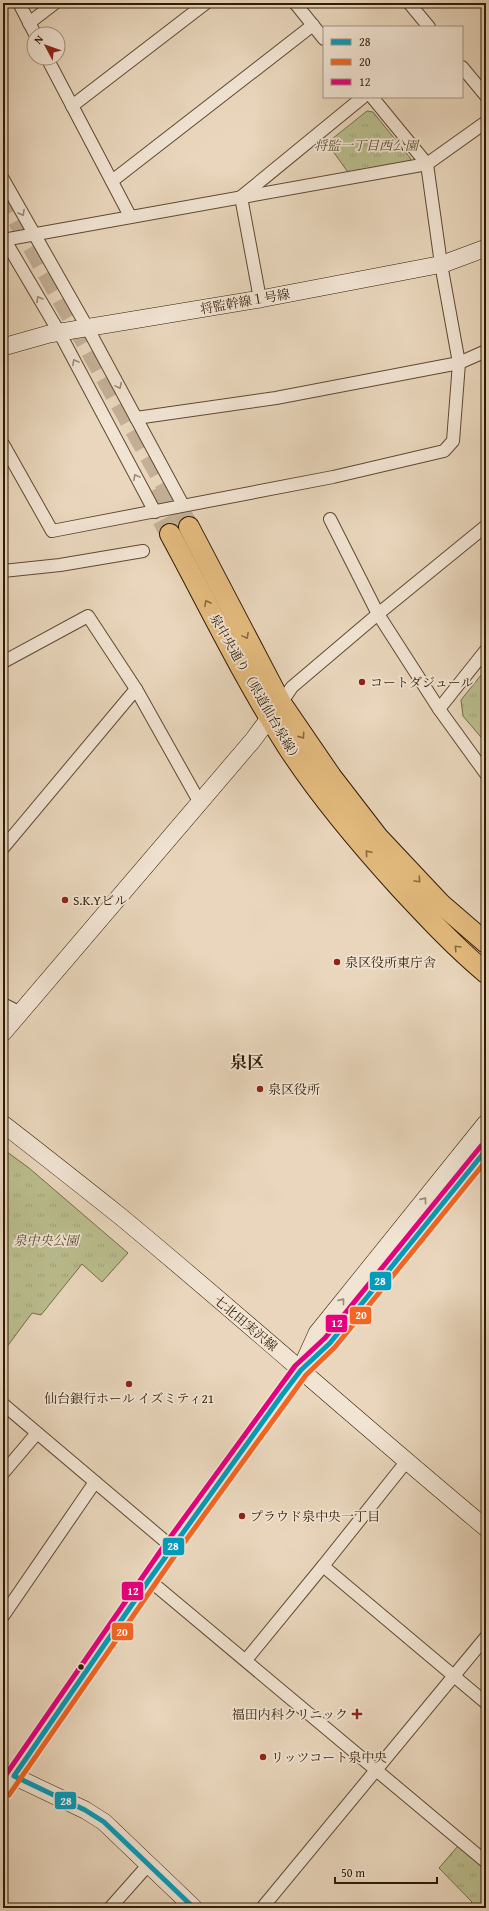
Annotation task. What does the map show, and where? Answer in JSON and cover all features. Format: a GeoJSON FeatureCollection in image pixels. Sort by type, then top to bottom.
{"type":"FeatureCollection","features":[{"type":"Feature","properties":{"kind":"main road","name":"泉中央通り（県道仙台泉線）"},"geometry":{"type":"LineString","coordinates":[[188,527],[276,710],[318,792],[346,827],[431,921],[464,955],[486,973]]}},
{"type":"Feature","properties":{"kind":"main road","name":"泉中央通り（県道仙台泉線）"},"geometry":{"type":"LineString","coordinates":[[170,534],[276,710],[331,776],[378,837],[441,904],[486,943]]}},
{"type":"Feature","properties":{"kind":"street"},"geometry":{"type":"LineString","coordinates":[[19,3],[31,26]]}},
{"type":"Feature","properties":{"kind":"street"},"geometry":{"type":"LineString","coordinates":[[29,23],[55,3]]}},
{"type":"Feature","properties":{"kind":"street"},"geometry":{"type":"LineString","coordinates":[[72,106],[206,3]]}},
{"type":"Feature","properties":{"kind":"street"},"geometry":{"type":"LineString","coordinates":[[295,3],[323,37]]}},
{"type":"Feature","properties":{"kind":"street"},"geometry":{"type":"LineString","coordinates":[[409,3],[428,26]]}},
{"type":"Feature","properties":{"kind":"street"},"geometry":{"type":"LineString","coordinates":[[112,181],[313,25]]}},
{"type":"Feature","properties":{"kind":"street"},"geometry":{"type":"LineString","coordinates":[[51,66],[130,216]]}},
{"type":"Feature","properties":{"kind":"street"},"geometry":{"type":"LineString","coordinates":[[463,68],[486,96]]}},
{"type":"Feature","properties":{"kind":"street"},"geometry":{"type":"LineString","coordinates":[[241,197],[362,98]]}},
{"type":"Feature","properties":{"kind":"street"},"geometry":{"type":"LineString","coordinates":[[3,444],[52,531],[334,477],[444,451],[453,441],[459,363],[440,264],[427,164],[373,98]]}},
{"type":"Feature","properties":{"kind":"street"},"geometry":{"type":"LineString","coordinates":[[154,512],[59,332],[3,239],[427,164],[486,122]]}},
{"type":"Feature","properties":{"kind":"street"},"geometry":{"type":"LineString","coordinates":[[3,178],[87,327],[183,505]]}},
{"type":"Feature","properties":{"kind":"street"},"geometry":{"type":"LineString","coordinates":[[241,197],[260,299]]}},
{"type":"Feature","properties":{"kind":"street","name":"将監幹線１号線"},"geometry":{"type":"LineString","coordinates":[[3,347],[59,332],[260,299],[440,264],[486,248]]}},
{"type":"Feature","properties":{"kind":"street"},"geometry":{"type":"LineString","coordinates":[[136,418],[276,398],[459,363],[486,351]]}},
{"type":"Feature","properties":{"kind":"street"},"geometry":{"type":"LineString","coordinates":[[330,519],[378,614],[439,709],[486,774]]}},
{"type":"Feature","properties":{"kind":"street"},"geometry":{"type":"LineString","coordinates":[[3,1033],[200,803],[276,710],[292,687],[378,614],[486,526]]}},
{"type":"Feature","properties":{"kind":"street"},"geometry":{"type":"LineString","coordinates":[[3,571],[60,565],[143,551]]}},
{"type":"Feature","properties":{"kind":"street"},"geometry":{"type":"LineString","coordinates":[[3,662],[88,616],[136,689],[200,803]]}},
{"type":"Feature","properties":{"kind":"street"},"geometry":{"type":"LineString","coordinates":[[439,709],[486,650]]}},
{"type":"Feature","properties":{"kind":"street"},"geometry":{"type":"LineString","coordinates":[[3,848],[136,689]]}},
{"type":"Feature","properties":{"kind":"street"},"geometry":{"type":"LineString","coordinates":[[3,1004],[20,1013]]}},
{"type":"Feature","properties":{"kind":"street"},"geometry":{"type":"LineString","coordinates":[[3,1791],[9,1774],[300,1370],[317,1333],[486,1123]]}},
{"type":"Feature","properties":{"kind":"street","name":"七北田実沢線"},"geometry":{"type":"LineString","coordinates":[[3,1124],[119,1216],[406,1462],[486,1528]]}},
{"type":"Feature","properties":{"kind":"street"},"geometry":{"type":"LineString","coordinates":[[300,1370],[330,1343],[486,1150]]}},
{"type":"Feature","properties":{"kind":"street"},"geometry":{"type":"LineString","coordinates":[[3,1404],[172,1547]]}},
{"type":"Feature","properties":{"kind":"street"},"geometry":{"type":"LineString","coordinates":[[3,1473],[37,1433]]}},
{"type":"Feature","properties":{"kind":"street"},"geometry":{"type":"LineString","coordinates":[[246,1660],[406,1462]]}},
{"type":"Feature","properties":{"kind":"street"},"geometry":{"type":"LineString","coordinates":[[3,1616],[95,1482]]}},
{"type":"Feature","properties":{"kind":"street"},"geometry":{"type":"LineString","coordinates":[[323,1566],[486,1703]]}},
{"type":"Feature","properties":{"kind":"street"},"geometry":{"type":"LineString","coordinates":[[149,1580],[377,1769],[486,1862]]}},
{"type":"Feature","properties":{"kind":"street"},"geometry":{"type":"LineString","coordinates":[[262,1908],[486,1637]]}},
{"type":"Feature","properties":{"kind":"street"},"geometry":{"type":"LineString","coordinates":[[9,1774],[85,1810],[104,1822],[194,1908]]}},
{"type":"Feature","properties":{"kind":"street"},"geometry":{"type":"LineString","coordinates":[[110,1908],[149,1864]]}},
{"type":"Feature","properties":{"kind":"green space","name":"将監一丁目西公園"},"geometry":{"type":"Polygon","coordinates":[[[367,111],[373,112],[411,159],[408,163],[350,175],[327,143],[367,111]]]}},
{"type":"Feature","properties":{"kind":"green space"},"geometry":{"type":"Polygon","coordinates":[[[486,669],[486,743],[463,716],[461,700],[486,669]]]}},
{"type":"Feature","properties":{"kind":"green space","name":"泉中央公園"},"geometry":{"type":"Polygon","coordinates":[[[3,1149],[29,1168],[128,1253],[102,1282],[82,1264],[41,1315],[32,1313],[3,1352],[3,1149]]]}},
{"type":"Feature","properties":{"kind":"green space"},"geometry":{"type":"Polygon","coordinates":[[[458,1846],[486,1869],[486,1908],[468,1908],[472,1902],[439,1868],[458,1846]]]}},
{"type":"Feature","properties":{"kind":"tunnel"},"geometry":{"type":"LineString","coordinates":[[3,194],[189,527]]}},
{"type":"Feature","properties":{"kind":"tunnel"},"geometry":{"type":"LineString","coordinates":[[148,493],[170,534]]}},
{"type":"Feature","properties":{"kind":"transit line","name":"12"},"geometry":{"type":"LineString","coordinates":[[3,1779],[166,1543],[295,1366],[325,1338],[481,1146]]}},
{"type":"Feature","properties":{"kind":"transit line","name":"28"},"geometry":{"type":"LineString","coordinates":[[194,1908],[104,1822],[85,1810],[14,1776],[149,1580],[282,1395],[301,1370],[330,1343],[486,1150]]}},
{"type":"Feature","properties":{"kind":"transit line","name":"20"},"geometry":{"type":"LineString","coordinates":[[9,1795],[178,1551],[306,1375],[335,1347],[486,1161]]}},
{"type":"Feature","properties":{"kind":"place","name":"コートダジュール"},"geometry":{"type":"Point","coordinates":[362,682]}},
{"type":"Feature","properties":{"kind":"place","name":"S.K.Yビル"},"geometry":{"type":"Point","coordinates":[65,900]}},
{"type":"Feature","properties":{"kind":"place","name":"泉区役所東庁舎"},"geometry":{"type":"Point","coordinates":[337,962]}},
{"type":"Feature","properties":{"kind":"place","name":"泉区役所"},"geometry":{"type":"Point","coordinates":[260,1089]}},
{"type":"Feature","properties":{"kind":"place","name":"仙台銀行ホール イズミティ21"},"geometry":{"type":"Point","coordinates":[129,1384]}},
{"type":"Feature","properties":{"kind":"place","name":"プラウド泉中央一丁目"},"geometry":{"type":"Point","coordinates":[242,1516]}},
{"type":"Feature","properties":{"kind":"place","name":"福田内科クリニック"},"geometry":{"type":"Point","coordinates":[357,1714]}},
{"type":"Feature","properties":{"kind":"place","name":"リッツコート泉中央"},"geometry":{"type":"Point","coordinates":[263,1757]}},
{"type":"Feature","properties":{"kind":"district","name":"泉区"},"geometry":{"type":"Point","coordinates":[247,1062]}}]}
